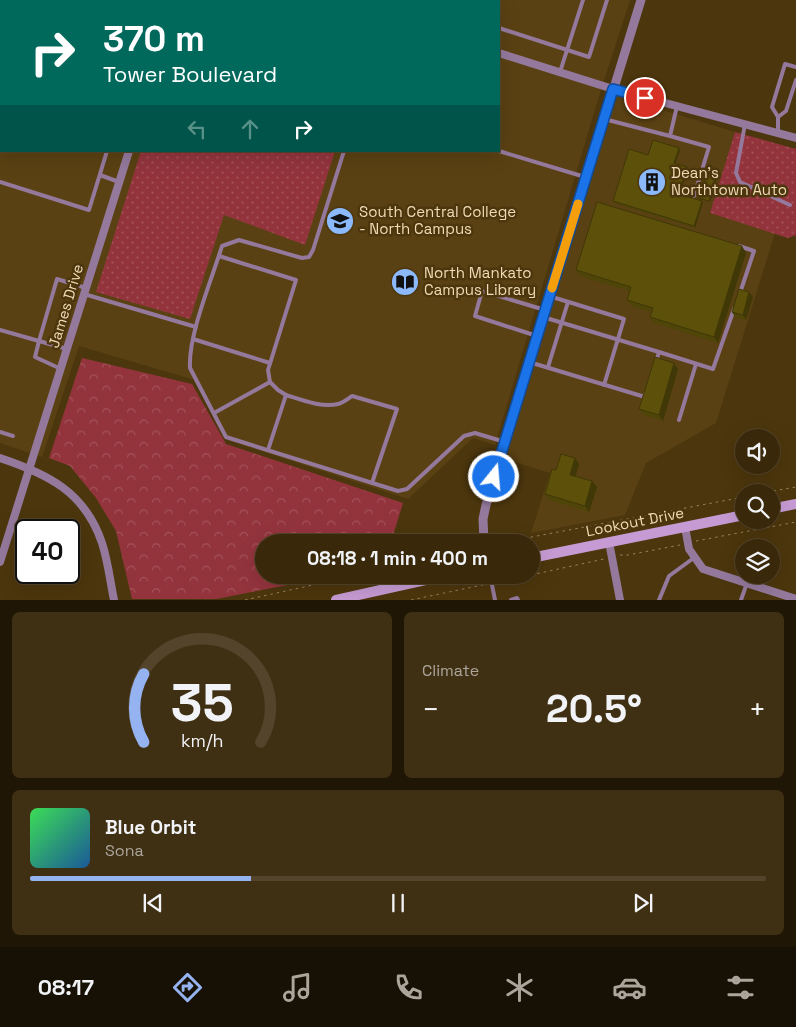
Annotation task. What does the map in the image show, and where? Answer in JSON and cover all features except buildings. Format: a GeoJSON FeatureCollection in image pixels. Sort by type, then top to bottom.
{"type":"FeatureCollection","features":[{"type":"Feature","properties":{"kind":"main road"},"geometry":{"type":"LineString","coordinates":[[780,507],[796,504]]}},
{"type":"Feature","properties":{"kind":"main road","name":"Lookout Drive"},"geometry":{"type":"LineString","coordinates":[[540,556],[735,516]]}},
{"type":"Feature","properties":{"kind":"main road"},"geometry":{"type":"LineString","coordinates":[[336,600],[408,584]]}},
{"type":"Feature","properties":{"kind":"street"},"geometry":{"type":"LineString","coordinates":[[484,534],[483,519],[486,504],[641,0]]}},
{"type":"Feature","properties":{"kind":"street"},"geometry":{"type":"LineString","coordinates":[[500,53],[613,89],[796,138]]}},
{"type":"Feature","properties":{"kind":"street","name":"James Drive"},"geometry":{"type":"LineString","coordinates":[[0,562],[129,152]]}},
{"type":"Feature","properties":{"kind":"street"},"geometry":{"type":"LineString","coordinates":[[0,458],[30,468],[55,480],[87,511],[102,544],[114,600]]}},
{"type":"Feature","properties":{"kind":"street"},"geometry":{"type":"LineString","coordinates":[[685,527],[689,549],[703,568],[735,579]]}},
{"type":"Feature","properties":{"kind":"street"},"geometry":{"type":"LineString","coordinates":[[609,542],[620,600]]}},
{"type":"Feature","properties":{"kind":"street"},"geometry":{"type":"LineString","coordinates":[[750,584],[796,600]]}},
{"type":"Feature","properties":{"kind":"lane"},"geometry":{"type":"LineString","coordinates":[[560,72],[583,0]]}},
{"type":"Feature","properties":{"kind":"lane"},"geometry":{"type":"LineString","coordinates":[[500,28],[589,57],[607,0]]}},
{"type":"Feature","properties":{"kind":"lane"},"geometry":{"type":"LineString","coordinates":[[778,133],[778,118],[772,107],[784,64],[796,67]]}},
{"type":"Feature","properties":{"kind":"lane"},"geometry":{"type":"LineString","coordinates":[[778,118],[786,111],[796,80]]}},
{"type":"Feature","properties":{"kind":"lane"},"geometry":{"type":"LineString","coordinates":[[670,136],[677,106]]}},
{"type":"Feature","properties":{"kind":"lane"},"geometry":{"type":"LineString","coordinates":[[604,119],[709,147],[694,196]]}},
{"type":"Feature","properties":{"kind":"lane"},"geometry":{"type":"LineString","coordinates":[[745,124],[736,173],[740,182],[790,205]]}},
{"type":"Feature","properties":{"kind":"lane"},"geometry":{"type":"LineString","coordinates":[[500,150],[586,177]]}},
{"type":"Feature","properties":{"kind":"lane"},"geometry":{"type":"LineString","coordinates":[[0,182],[89,210],[108,152]]}},
{"type":"Feature","properties":{"kind":"lane"},"geometry":{"type":"LineString","coordinates":[[344,152],[309,258],[302,258],[240,240],[222,246],[196,327],[189,358],[190,368],[226,437],[398,491],[407,489],[464,436],[475,433],[505,442]]}},
{"type":"Feature","properties":{"kind":"lane"},"geometry":{"type":"LineString","coordinates":[[100,176],[119,182]]}},
{"type":"Feature","properties":{"kind":"lane"},"geometry":{"type":"LineString","coordinates":[[734,244],[754,251],[738,296]]}},
{"type":"Feature","properties":{"kind":"lane"},"geometry":{"type":"LineString","coordinates":[[219,256],[296,280],[268,370],[270,382],[278,390],[286,395],[309,402],[328,405],[339,404],[352,396],[396,409],[372,483]]}},
{"type":"Feature","properties":{"kind":"lane"},"geometry":{"type":"LineString","coordinates":[[61,369],[35,357],[57,279],[86,291],[196,327]]}},
{"type":"Feature","properties":{"kind":"lane"},"geometry":{"type":"LineString","coordinates":[[537,336],[475,316],[482,291],[544,314],[562,323],[713,369],[735,306]]}},
{"type":"Feature","properties":{"kind":"lane"},"geometry":{"type":"LineString","coordinates":[[550,296],[624,319],[604,384]]}},
{"type":"Feature","properties":{"kind":"lane"},"geometry":{"type":"LineString","coordinates":[[548,368],[568,302]]}},
{"type":"Feature","properties":{"kind":"lane"},"geometry":{"type":"LineString","coordinates":[[0,330],[67,349]]}},
{"type":"Feature","properties":{"kind":"lane"},"geometry":{"type":"LineString","coordinates":[[194,339],[270,363]]}},
{"type":"Feature","properties":{"kind":"lane"},"geometry":{"type":"LineString","coordinates":[[654,368],[659,352]]}},
{"type":"Feature","properties":{"kind":"lane"},"geometry":{"type":"LineString","coordinates":[[529,362],[645,397],[647,390]]}},
{"type":"Feature","properties":{"kind":"lane"},"geometry":{"type":"LineString","coordinates":[[679,420],[696,364]]}},
{"type":"Feature","properties":{"kind":"lane"},"geometry":{"type":"LineString","coordinates":[[214,413],[270,382]]}},
{"type":"Feature","properties":{"kind":"lane"},"geometry":{"type":"LineString","coordinates":[[268,450],[286,395]]}},
{"type":"Feature","properties":{"kind":"lane"},"geometry":{"type":"LineString","coordinates":[[0,432],[14,436]]}},
{"type":"Feature","properties":{"kind":"lane"},"geometry":{"type":"LineString","coordinates":[[658,600],[669,576],[695,557]]}},
{"type":"Feature","properties":{"kind":"lane"},"geometry":{"type":"LineString","coordinates":[[492,584],[495,600]]}},
{"type":"Feature","properties":{"kind":"lane"},"geometry":{"type":"LineString","coordinates":[[741,600],[747,584]]}},
{"type":"Feature","properties":{"kind":"lane"},"geometry":{"type":"LineString","coordinates":[[511,600],[518,598],[518,600]]}},
{"type":"Feature","properties":{"kind":"path"},"geometry":{"type":"LineString","coordinates":[[780,490],[796,487]]}},
{"type":"Feature","properties":{"kind":"path"},"geometry":{"type":"LineString","coordinates":[[540,535],[735,499]]}},
{"type":"Feature","properties":{"kind":"path"},"geometry":{"type":"LineString","coordinates":[[540,573],[612,557],[796,522]]}},
{"type":"Feature","properties":{"kind":"path"},"geometry":{"type":"LineString","coordinates":[[245,600],[317,584]]}},
{"type":"Feature","properties":{"kind":"path"},"geometry":{"type":"LineString","coordinates":[[411,600],[487,584]]}},
{"type":"Feature","properties":{"kind":"shaded area","name":"South Central College - North Campus"},"geometry":{"type":"Polygon","coordinates":[[[500,0],[630,0],[600,93],[495,445],[473,438],[408,499],[224,439],[195,380],[79,346],[42,457],[0,443],[0,152],[500,152],[500,0]]]}},
{"type":"Feature","properties":{"kind":"shaded area"},"geometry":{"type":"Polygon","coordinates":[[[617,96],[735,132],[710,213],[775,233],[716,423],[646,463],[625,515],[531,533],[550,473],[505,459],[617,96]]]}},
{"type":"Feature","properties":{"kind":"green space"},"geometry":{"type":"Polygon","coordinates":[[[735,132],[796,149],[796,235],[788,238],[710,213],[735,132]]]}},
{"type":"Feature","properties":{"kind":"green space"},"geometry":{"type":"Polygon","coordinates":[[[141,152],[335,152],[305,245],[224,215],[190,319],[96,292],[141,152]]]}},
{"type":"Feature","properties":{"kind":"green space"},"geometry":{"type":"Polygon","coordinates":[[[82,358],[192,384],[226,444],[403,503],[393,534],[255,534],[255,584],[292,584],[216,599],[132,599],[116,531],[96,498],[70,466],[49,458],[82,358]]]}},
{"type":"Feature","properties":{"kind":"slow traffic"},"geometry":{"type":"LineString","coordinates":[[552,288],[578,204]]}},
{"type":"Feature","properties":{"kind":"place","name":"Dean's Northtown Auto"},"geometry":{"type":"Point","coordinates":[652,182]}},
{"type":"Feature","properties":{"kind":"place","name":"South Central College - North Campus"},"geometry":{"type":"Point","coordinates":[340,221]}},
{"type":"Feature","properties":{"kind":"place","name":"North Mankato Campus Library"},"geometry":{"type":"Point","coordinates":[405,282]}},
{"type":"Feature","properties":{"kind":"route"},"geometry":{"type":"LineString","coordinates":[[494,477],[613,89],[645,98]]}}]}
